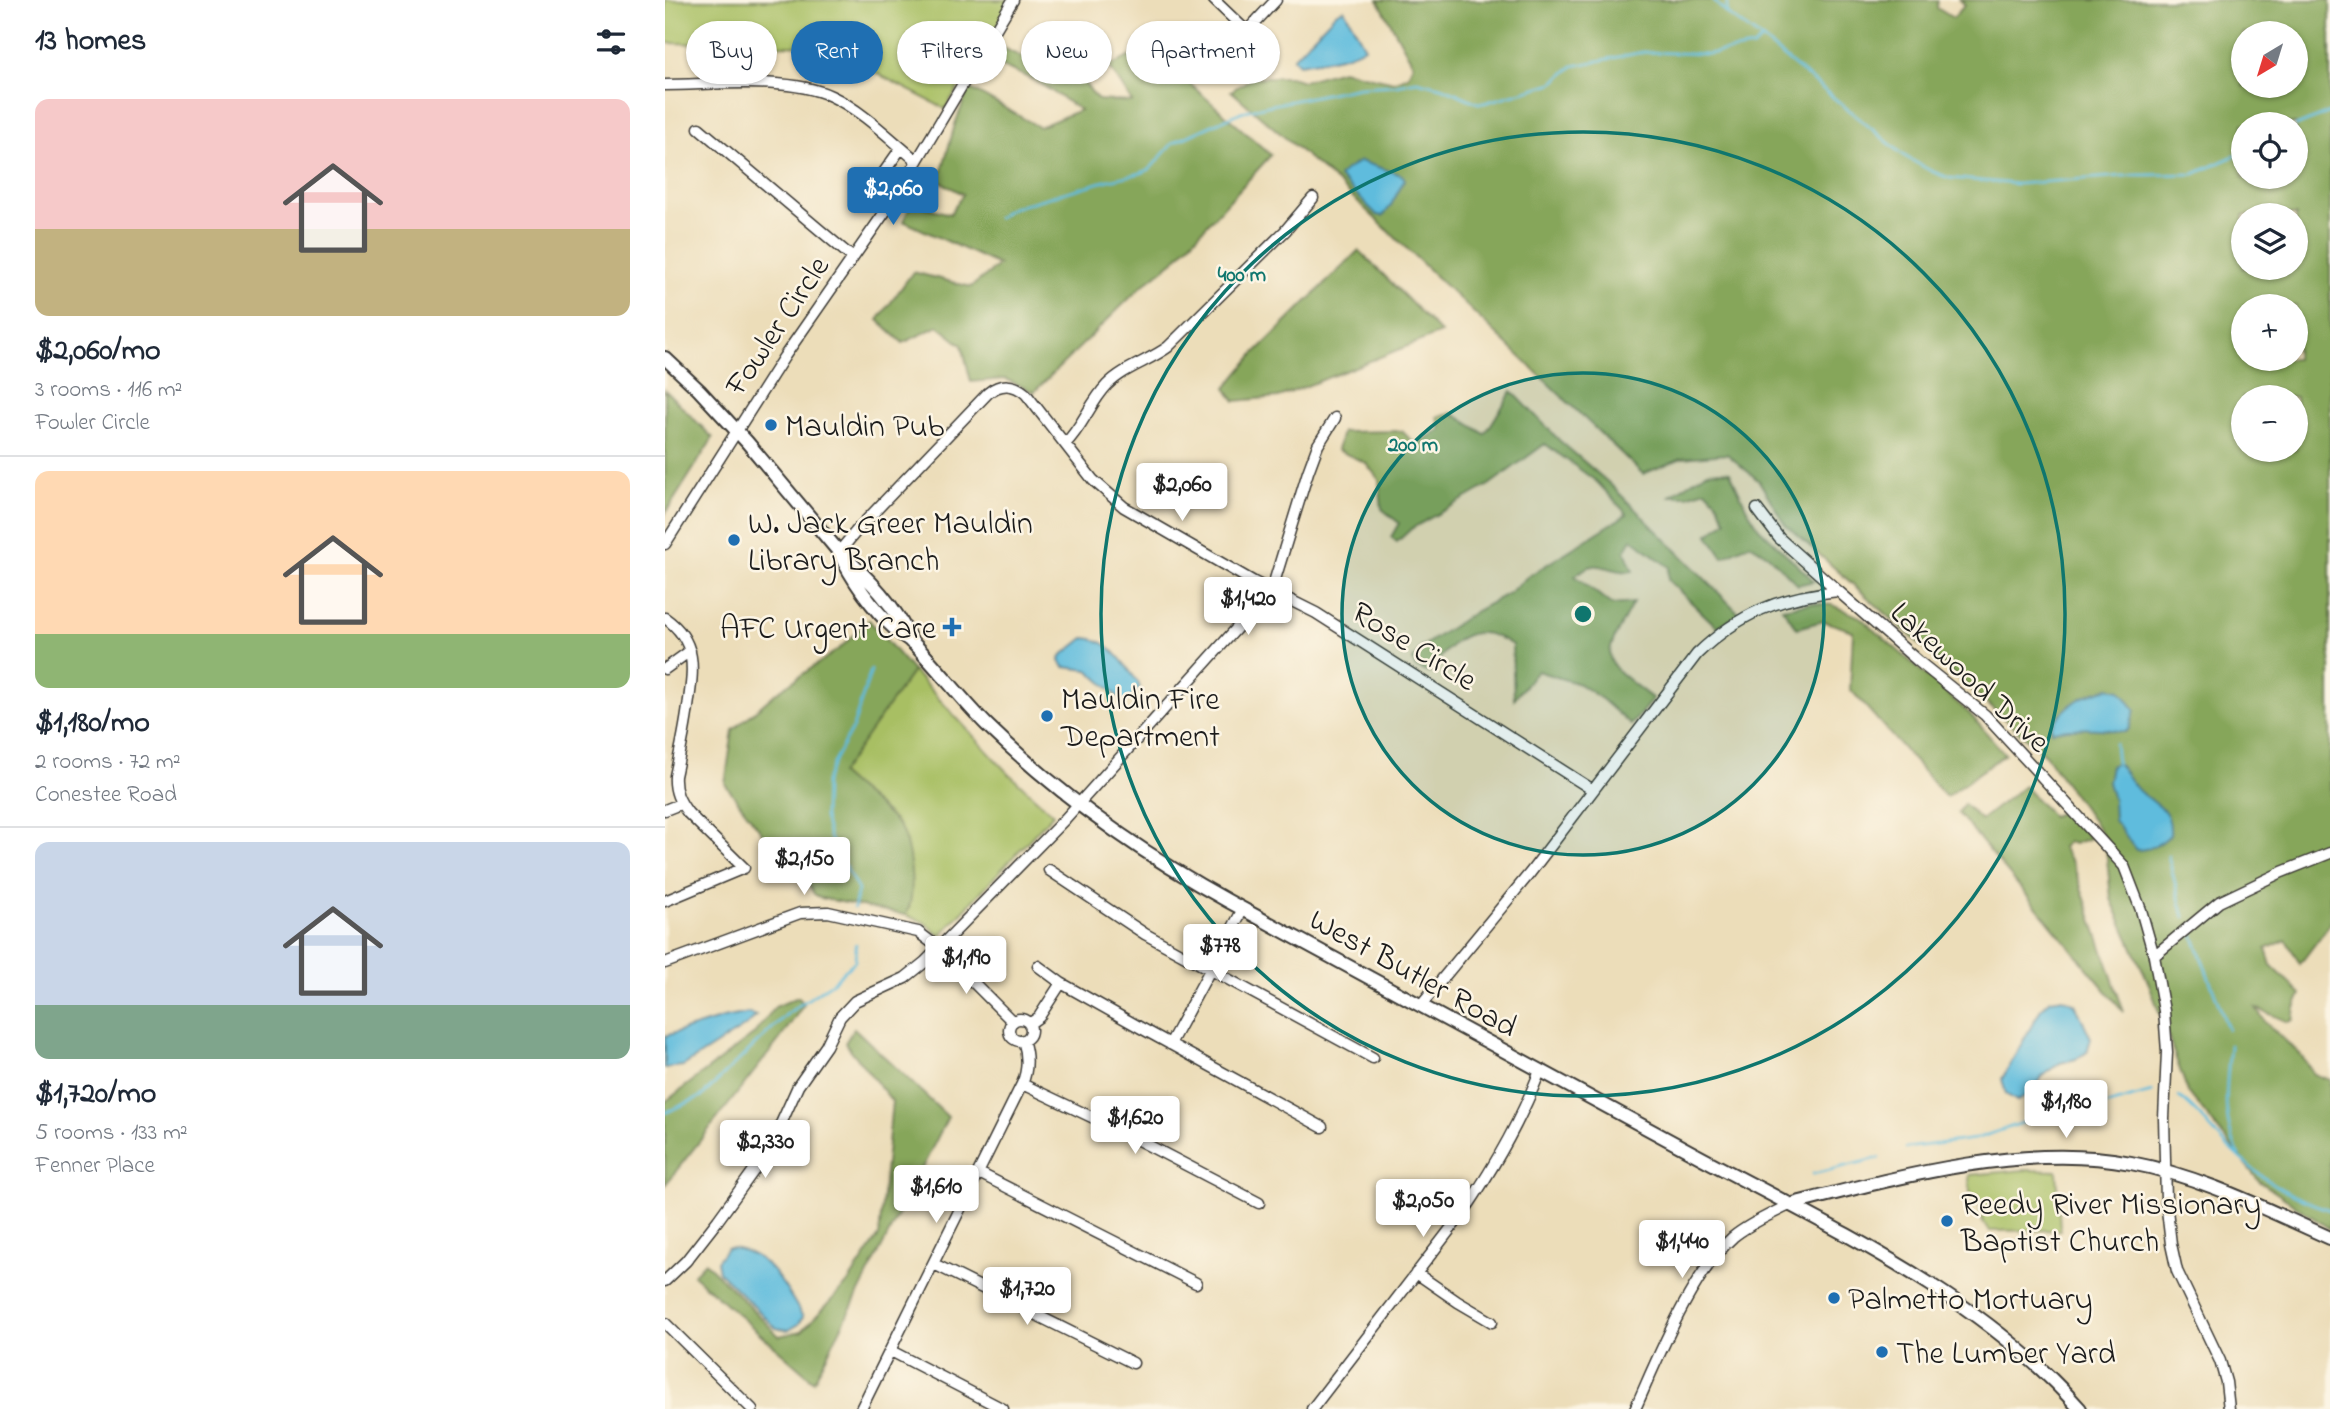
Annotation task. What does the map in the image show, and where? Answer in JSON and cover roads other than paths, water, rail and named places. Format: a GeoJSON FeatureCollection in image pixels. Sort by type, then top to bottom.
{"type":"FeatureCollection","features":[{"type":"Feature","properties":{"kind":"main road","name":"West Butler Road"},"geometry":{"type":"LineString","coordinates":[[665,358],[737,430],[839,552],[853,579],[893,628],[911,642],[988,726],[1046,778],[1079,803],[1150,855],[1243,909],[1901,1266],[1955,1300],[2018,1348],[2080,1409]]}},
{"type":"Feature","properties":{"kind":"main road"},"geometry":{"type":"LineString","coordinates":[[1789,1205],[1900,1178],[1983,1162],[2022,1157],[2100,1158],[2131,1163],[2197,1181],[2330,1238]]}},
{"type":"Feature","properties":{"kind":"street","name":"Fowler Circle"},"geometry":{"type":"LineString","coordinates":[[665,544],[784,357],[918,161],[1013,0]]}},
{"type":"Feature","properties":{"kind":"street"},"geometry":{"type":"LineString","coordinates":[[1214,0],[1236,21]]}},
{"type":"Feature","properties":{"kind":"street"},"geometry":{"type":"LineString","coordinates":[[1256,21],[1276,0]]}},
{"type":"Feature","properties":{"kind":"street"},"geometry":{"type":"LineString","coordinates":[[665,85],[793,84],[832,96],[918,161]]}},
{"type":"Feature","properties":{"kind":"street"},"geometry":{"type":"LineString","coordinates":[[699,128],[853,258]]}},
{"type":"Feature","properties":{"kind":"street"},"geometry":{"type":"LineString","coordinates":[[868,195],[901,148]]}},
{"type":"Feature","properties":{"kind":"street"},"geometry":{"type":"LineString","coordinates":[[1065,443],[1076,433],[1107,385],[1168,347],[1293,223],[1313,198]]}},
{"type":"Feature","properties":{"kind":"street","name":"Rose Circle"},"geometry":{"type":"LineString","coordinates":[[839,552],[988,393],[999,386],[1013,386],[1023,391],[1093,480],[1123,507],[1243,576],[1315,613],[1593,790]]}},
{"type":"Feature","properties":{"kind":"street"},"geometry":{"type":"LineString","coordinates":[[665,1281],[686,1261],[770,1148],[798,1086],[826,1046],[834,1026],[847,1008],[866,995],[905,978],[940,948],[1079,803],[1272,589],[1308,471],[1318,445],[1335,418]]}},
{"type":"Feature","properties":{"kind":"street","name":"Lakewood Drive"},"geometry":{"type":"LineString","coordinates":[[1757,509],[1779,538],[1918,661],[1985,715],[2124,866],[2154,956],[2166,1034],[2165,1172],[2167,1215],[2175,1263],[2220,1361],[2226,1382],[2228,1409]]}},
{"type":"Feature","properties":{"kind":"street"},"geometry":{"type":"LineString","coordinates":[[1420,1006],[1529,873],[1685,670],[1712,640],[1739,621],[1783,600],[1838,591]]}},
{"type":"Feature","properties":{"kind":"street"},"geometry":{"type":"LineString","coordinates":[[665,618],[681,632],[690,651],[693,674],[675,776],[680,804],[744,868],[665,901]]}},
{"type":"Feature","properties":{"kind":"street"},"geometry":{"type":"LineString","coordinates":[[665,669],[690,651]]}},
{"type":"Feature","properties":{"kind":"street"},"geometry":{"type":"LineString","coordinates":[[665,810],[680,804]]}},
{"type":"Feature","properties":{"kind":"street"},"geometry":{"type":"LineString","coordinates":[[2154,956],[2219,902],[2330,853]]}},
{"type":"Feature","properties":{"kind":"street"},"geometry":{"type":"LineString","coordinates":[[1049,870],[1145,934],[1373,1058]]}},
{"type":"Feature","properties":{"kind":"street"},"geometry":{"type":"LineString","coordinates":[[1170,1044],[1243,909]]}},
{"type":"Feature","properties":{"kind":"street"},"geometry":{"type":"LineString","coordinates":[[665,963],[800,913],[828,912],[918,932],[940,948],[1013,1022]]}},
{"type":"Feature","properties":{"kind":"street"},"geometry":{"type":"LineString","coordinates":[[1038,966],[1061,983],[1322,1127]]}},
{"type":"Feature","properties":{"kind":"street"},"geometry":{"type":"LineString","coordinates":[[1029,1024],[1039,1017],[1061,983]]}},
{"type":"Feature","properties":{"kind":"street"},"geometry":{"type":"LineString","coordinates":[[1013,1022],[1021,1020],[1029,1024]]}},
{"type":"Feature","properties":{"kind":"street"},"geometry":{"type":"LineString","coordinates":[[1013,1022],[1011,1036],[1017,1041],[1030,1035],[1029,1024]]}},
{"type":"Feature","properties":{"kind":"street"},"geometry":{"type":"LineString","coordinates":[[861,1409],[1022,1084],[1027,1063],[1023,1040]]}},
{"type":"Feature","properties":{"kind":"street"},"geometry":{"type":"LineString","coordinates":[[1312,1409],[1465,1210],[1523,1110],[1541,1071]]}},
{"type":"Feature","properties":{"kind":"street"},"geometry":{"type":"LineString","coordinates":[[1022,1084],[1119,1130],[1259,1203]]}},
{"type":"Feature","properties":{"kind":"street"},"geometry":{"type":"LineString","coordinates":[[979,1173],[1196,1283]]}},
{"type":"Feature","properties":{"kind":"street"},"geometry":{"type":"LineString","coordinates":[[1635,1409],[1676,1322],[1711,1262],[1725,1245],[1746,1227],[1789,1205]]}},
{"type":"Feature","properties":{"kind":"street"},"geometry":{"type":"LineString","coordinates":[[934,1264],[1133,1363]]}},
{"type":"Feature","properties":{"kind":"street"},"geometry":{"type":"LineString","coordinates":[[1416,1273],[1492,1322]]}},
{"type":"Feature","properties":{"kind":"street"},"geometry":{"type":"LineString","coordinates":[[665,1323],[752,1409]]}},
{"type":"Feature","properties":{"kind":"street"},"geometry":{"type":"LineString","coordinates":[[891,1351],[1003,1409]]}},
{"type":"Feature","properties":{"kind":"water"},"geometry":{"type":"Polygon","coordinates":[[[1344,9],[1365,47],[1342,57],[1299,64],[1293,58],[1337,12],[1344,9]]]}},
{"type":"Feature","properties":{"kind":"water"},"geometry":{"type":"Polygon","coordinates":[[[1360,161],[1402,175],[1405,179],[1383,216],[1377,215],[1339,177],[1360,161]]]}},
{"type":"Feature","properties":{"kind":"water"},"geometry":{"type":"Polygon","coordinates":[[[1084,638],[1093,639],[1109,647],[1138,682],[1140,688],[1128,700],[1123,701],[1088,670],[1064,667],[1060,661],[1061,656],[1084,638]]]}},
{"type":"Feature","properties":{"kind":"water"},"geometry":{"type":"Polygon","coordinates":[[[2109,688],[2120,690],[2135,710],[2129,729],[2125,732],[2089,728],[2052,731],[2051,726],[2070,706],[2091,693],[2109,688]]]}},
{"type":"Feature","properties":{"kind":"water"},"geometry":{"type":"Polygon","coordinates":[[[2117,763],[2139,791],[2166,813],[2170,835],[2155,846],[2136,850],[2114,820],[2113,800],[2108,782],[2111,766],[2117,763]]]}},
{"type":"Feature","properties":{"kind":"water"},"geometry":{"type":"Polygon","coordinates":[[[2063,998],[2075,1004],[2091,1038],[2087,1052],[2076,1059],[2060,1063],[2042,1077],[2032,1093],[2017,1101],[2006,1094],[2002,1079],[2041,1009],[2051,1000],[2063,998]]]}},
{"type":"Feature","properties":{"kind":"water"},"geometry":{"type":"Polygon","coordinates":[[[749,1013],[756,1016],[747,1025],[683,1066],[665,1068],[665,1036],[749,1013]]]}},
{"type":"Feature","properties":{"kind":"water"},"geometry":{"type":"Polygon","coordinates":[[[727,1248],[741,1250],[764,1262],[782,1282],[803,1317],[799,1324],[789,1330],[776,1328],[719,1272],[717,1261],[727,1248]]]}},
{"type":"Feature","properties":{"kind":"waterway"},"geometry":{"type":"LineString","coordinates":[[1713,0],[1906,157],[1949,178],[2017,184],[2136,175],[2194,174],[2231,157]]}},
{"type":"Feature","properties":{"kind":"waterway"},"geometry":{"type":"LineString","coordinates":[[1727,0],[1727,14]]}},
{"type":"Feature","properties":{"kind":"waterway"},"geometry":{"type":"LineString","coordinates":[[998,218],[1009,209],[1141,173],[1150,169],[1173,143],[1241,112],[1359,87],[1417,81],[1484,103],[1553,83],[1573,66],[1643,52],[1708,54],[1753,47],[1762,39]]}},
{"type":"Feature","properties":{"kind":"waterway"},"geometry":{"type":"LineString","coordinates":[[2308,121],[2330,112]]}},
{"type":"Feature","properties":{"kind":"waterway"},"geometry":{"type":"LineString","coordinates":[[854,908],[858,890],[829,837],[824,817],[825,782],[853,727],[871,670]]}},
{"type":"Feature","properties":{"kind":"waterway"},"geometry":{"type":"LineString","coordinates":[[2115,744],[2117,763]]}},
{"type":"Feature","properties":{"kind":"waterway"},"geometry":{"type":"LineString","coordinates":[[2168,856],[2184,917]]}},
{"type":"Feature","properties":{"kind":"waterway"},"geometry":{"type":"LineString","coordinates":[[2193,935],[2228,1029]]}},
{"type":"Feature","properties":{"kind":"waterway"},"geometry":{"type":"LineString","coordinates":[[665,1113],[702,1096],[788,1013],[833,982],[855,961],[856,944]]}},
{"type":"Feature","properties":{"kind":"waterway"},"geometry":{"type":"LineString","coordinates":[[2230,1045],[2227,1114],[2239,1155]]}},
{"type":"Feature","properties":{"kind":"waterway"},"geometry":{"type":"LineString","coordinates":[[1906,1148],[1975,1139],[2067,1108],[2109,1104],[2152,1092]]}},
{"type":"Feature","properties":{"kind":"waterway"},"geometry":{"type":"LineString","coordinates":[[2179,1097],[2193,1108],[2229,1148],[2264,1178],[2301,1199],[2330,1210]]}},
{"type":"Feature","properties":{"kind":"waterway"},"geometry":{"type":"LineString","coordinates":[[1813,1174],[1879,1158]]}},
{"type":"Feature","properties":{"kind":"place","name":"Mauldin Pub"},"geometry":{"type":"Point","coordinates":[771,425]}},
{"type":"Feature","properties":{"kind":"place","name":"W. Jack Greer Mauldin Library Branch"},"geometry":{"type":"Point","coordinates":[734,540]}},
{"type":"Feature","properties":{"kind":"place","name":"AFC Urgent Care"},"geometry":{"type":"Point","coordinates":[952,627]}},
{"type":"Feature","properties":{"kind":"place","name":"Mauldin Fire Department"},"geometry":{"type":"Point","coordinates":[1047,716]}},
{"type":"Feature","properties":{"kind":"place","name":"Reedy River Missionary Baptist Church"},"geometry":{"type":"Point","coordinates":[1947,1221]}},
{"type":"Feature","properties":{"kind":"place","name":"Palmetto Mortuary"},"geometry":{"type":"Point","coordinates":[1834,1298]}},
{"type":"Feature","properties":{"kind":"place","name":"The Lumber Yard"},"geometry":{"type":"Point","coordinates":[1882,1352]}}]}
